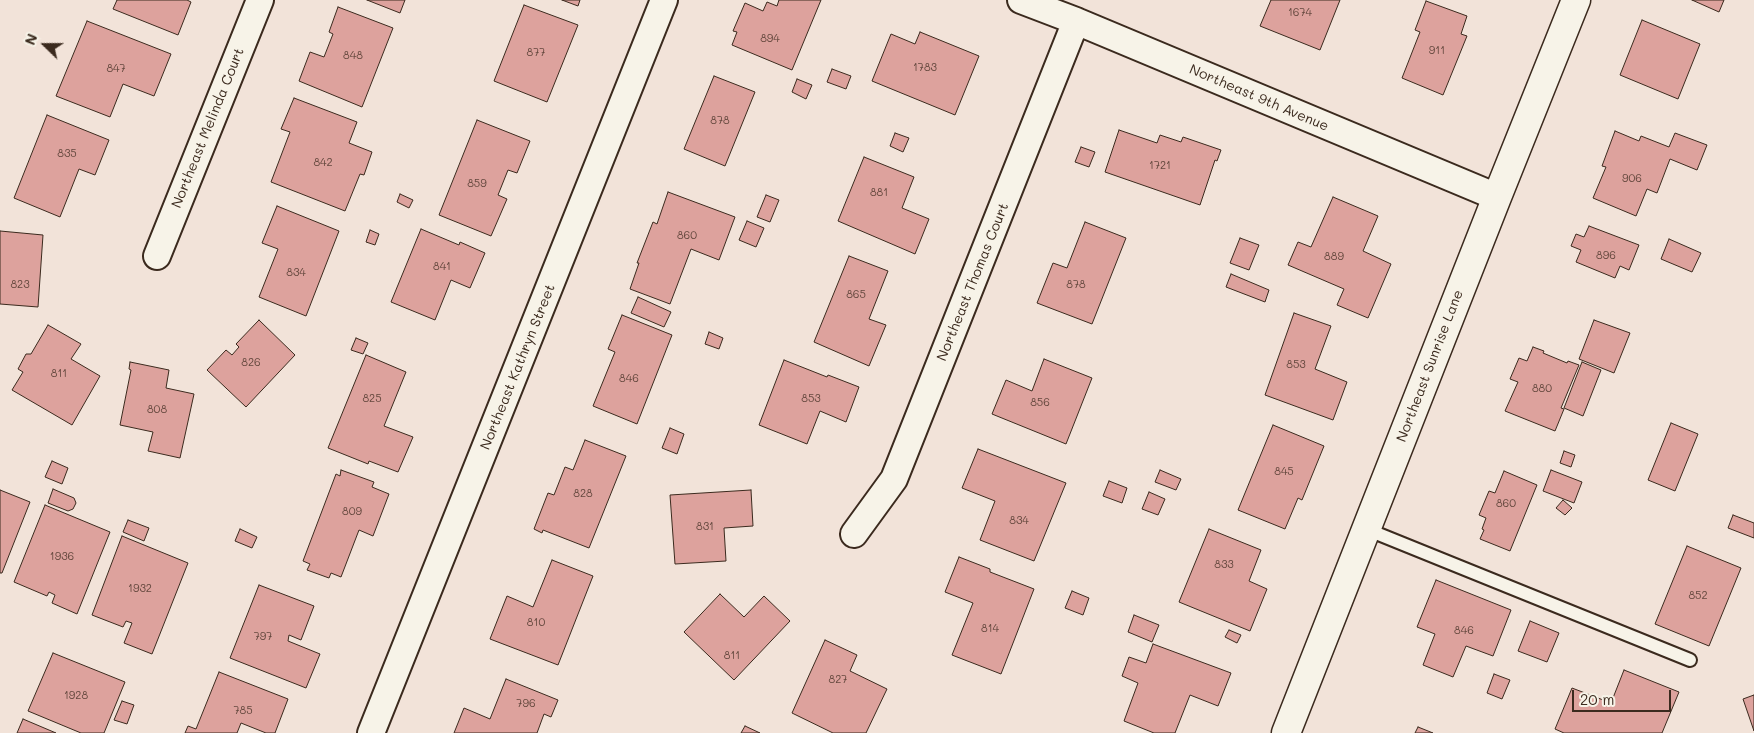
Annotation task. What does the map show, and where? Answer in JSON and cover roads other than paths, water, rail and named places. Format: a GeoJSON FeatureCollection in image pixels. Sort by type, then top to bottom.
{"type":"FeatureCollection","features":[{"type":"Feature","properties":{"kind":"street","name":"Northeast Melinda Court"},"geometry":{"type":"LineString","coordinates":[[156,256],[260,0]]}},
{"type":"Feature","properties":{"kind":"street","name":"Northeast Kathryn Street"},"geometry":{"type":"LineString","coordinates":[[371,733],[664,0]]}},
{"type":"Feature","properties":{"kind":"street","name":"Northeast 9th Avenue"},"geometry":{"type":"LineString","coordinates":[[1021,0],[1076,21],[1497,197]]}},
{"type":"Feature","properties":{"kind":"street","name":"Northeast Sunrise Lane"},"geometry":{"type":"LineString","coordinates":[[1286,733],[1576,0]]}},
{"type":"Feature","properties":{"kind":"street","name":"Northeast Thomas Court"},"geometry":{"type":"LineString","coordinates":[[854,534],[894,479],[1076,21]]}},
{"type":"Feature","properties":{"kind":"lane"},"geometry":{"type":"LineString","coordinates":[[1366,528],[1690,660]]}}]}
